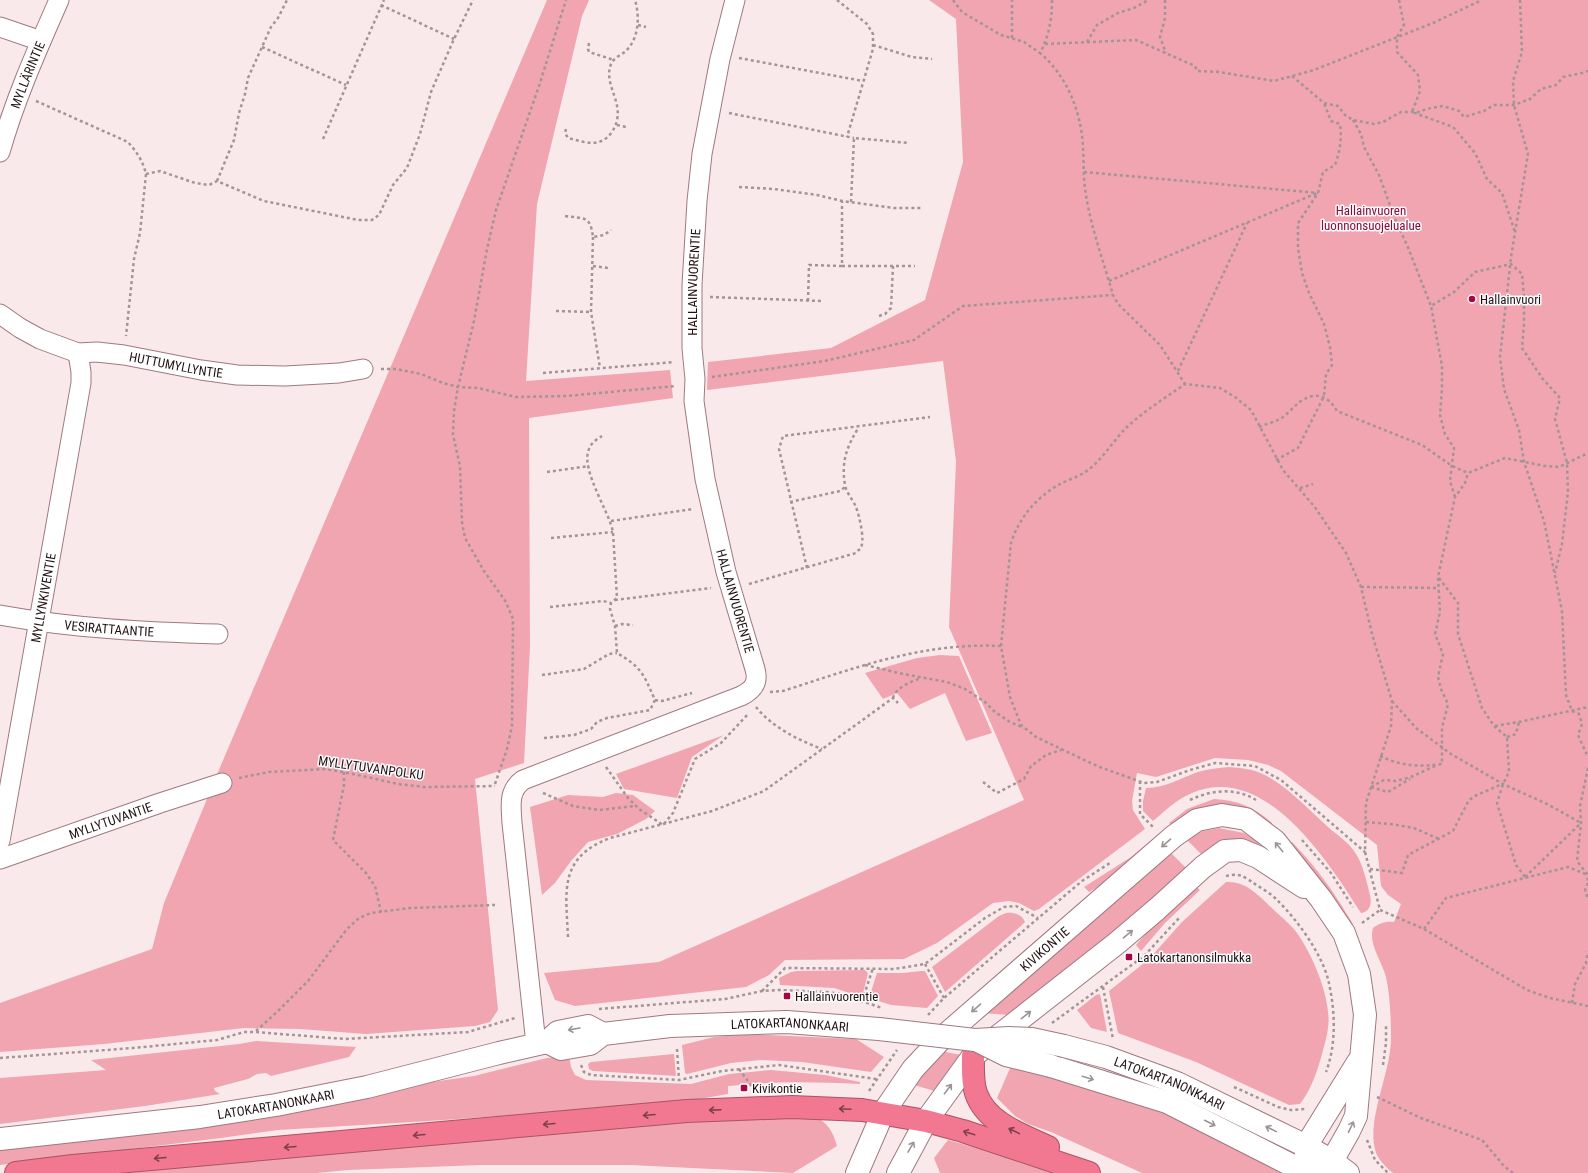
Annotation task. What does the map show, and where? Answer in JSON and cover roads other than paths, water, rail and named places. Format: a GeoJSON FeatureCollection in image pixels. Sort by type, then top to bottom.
{"type":"FeatureCollection","features":[{"type":"Feature","properties":{"kind":"highway"},"geometry":{"type":"LineString","coordinates":[[974,1048],[976,1093],[987,1112],[1004,1125],[1100,1173]]}},
{"type":"Feature","properties":{"kind":"highway"},"geometry":{"type":"LineString","coordinates":[[16,1173],[73,1166],[687,1111],[792,1107],[862,1110],[926,1121],[963,1131],[1089,1173]]}},
{"type":"Feature","properties":{"kind":"street","name":"MYLLÄRINTIE"},"geometry":{"type":"LineString","coordinates":[[0,152],[7,126],[59,0]]}},
{"type":"Feature","properties":{"kind":"street","name":"HALLAINVUORENTIE"},"geometry":{"type":"LineString","coordinates":[[541,1043],[512,823],[511,798],[516,785],[523,780],[750,692],[755,687],[757,681],[755,669],[726,572],[706,479],[694,401],[695,379],[692,348],[691,308],[693,260],[702,154],[720,59],[735,0]]}},
{"type":"Feature","properties":{"kind":"street"},"geometry":{"type":"LineString","coordinates":[[0,28],[41,41]]}},
{"type":"Feature","properties":{"kind":"street","name":"HUTTUMYLLYNTIE"},"geometry":{"type":"LineString","coordinates":[[0,314],[20,328],[40,339],[78,353],[97,352],[124,355],[201,370],[237,375],[285,376],[339,373],[363,369]]}},
{"type":"Feature","properties":{"kind":"street","name":"MYLLYNKIVENTIE"},"geometry":{"type":"LineString","coordinates":[[0,841],[81,383],[78,353]]}},
{"type":"Feature","properties":{"kind":"street","name":"VESIRATTAANTIE"},"geometry":{"type":"LineString","coordinates":[[0,616],[38,622],[144,632],[218,634]]}},
{"type":"Feature","properties":{"kind":"street","name":"MYLLYTUVANTIE"},"geometry":{"type":"LineString","coordinates":[[0,859],[222,783]]}},
{"type":"Feature","properties":{"kind":"street","name":"KIVIKONTIE"},"geometry":{"type":"LineString","coordinates":[[857,1173],[883,1113],[913,1069],[943,1037],[1174,836],[1197,820],[1222,815],[1246,819],[1275,841],[1321,899]]}},
{"type":"Feature","properties":{"kind":"street"},"geometry":{"type":"LineString","coordinates":[[898,1173],[926,1121],[974,1048],[1117,943],[1203,867],[1224,851],[1242,850],[1258,857],[1321,899],[1344,933],[1359,974],[1365,1015],[1356,1116],[1349,1131],[1340,1167],[1307,1173],[1306,1146],[1360,1058]]}},
{"type":"Feature","properties":{"kind":"street","name":"LATOKARTANONKAARI"},"geometry":{"type":"LineString","coordinates":[[0,1138],[185,1119],[276,1105],[367,1087],[541,1043],[558,1032],[588,1026],[603,1034],[670,1026],[884,1019],[974,1048],[1051,1066],[1167,1102],[1307,1173]]}},
{"type":"Feature","properties":{"kind":"street","name":"LATOKARTANONKAARI"},"geometry":{"type":"LineString","coordinates":[[974,1048],[1009,1038],[1032,1039],[1106,1057],[1177,1083],[1306,1146],[1340,1167]]}},
{"type":"Feature","properties":{"kind":"place","name":"Hallainvuori"},"geometry":{"type":"Point","coordinates":[1472,299]}},
{"type":"Feature","properties":{"kind":"place","name":"Latokartanonsilmukka"},"geometry":{"type":"Point","coordinates":[1129,957]}},
{"type":"Feature","properties":{"kind":"place","name":"Hallainvuorentie"},"geometry":{"type":"Point","coordinates":[787,996]}},
{"type":"Feature","properties":{"kind":"place","name":"Kivikontie"},"geometry":{"type":"Point","coordinates":[744,1088]}},
{"type":"Feature","properties":{"kind":"park label","name":"Hallainvuoren luonnonsuojelualue"},"geometry":{"type":"Point","coordinates":[1371,218]}}]}
